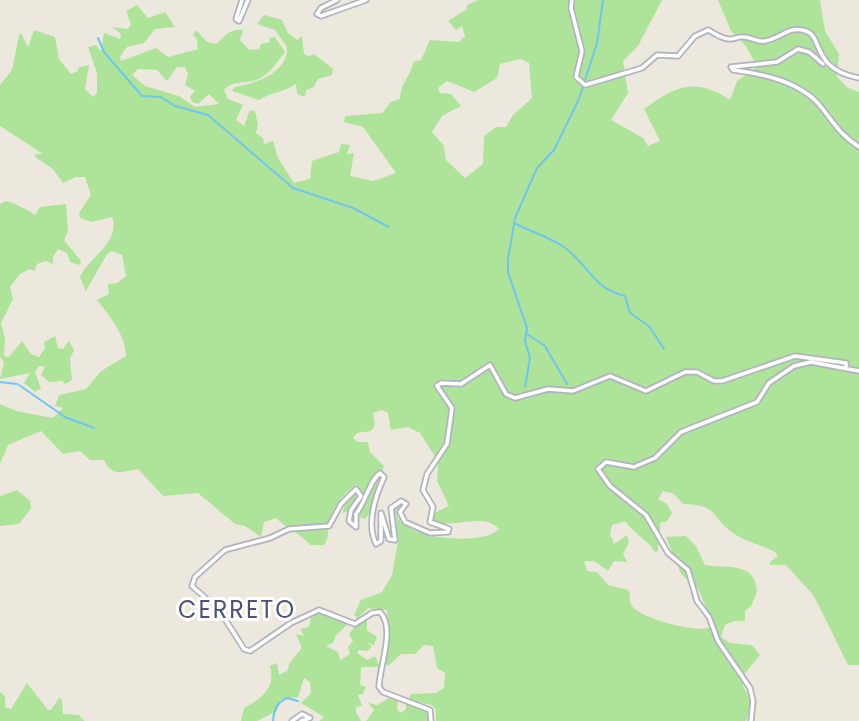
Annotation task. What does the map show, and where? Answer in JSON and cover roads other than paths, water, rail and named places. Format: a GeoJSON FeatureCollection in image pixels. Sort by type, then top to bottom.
{"type":"FeatureCollection","features":[{"type":"Feature","properties":{"kind":"street"},"geometry":{"type":"LineString","coordinates":[[242,0],[237,21],[248,0]]}},
{"type":"Feature","properties":{"kind":"street"},"geometry":{"type":"LineString","coordinates":[[337,0],[321,8],[317,14],[321,16],[366,0]]}},
{"type":"Feature","properties":{"kind":"street"},"geometry":{"type":"LineString","coordinates":[[572,0],[571,8],[582,51],[575,73],[579,83],[585,85],[642,68],[657,55],[678,56],[695,36],[708,30],[731,40],[742,36],[761,42],[793,28],[810,32],[816,37],[819,54],[825,64],[847,76]]}},
{"type":"Feature","properties":{"kind":"street"},"geometry":{"type":"LineString","coordinates":[[859,78],[830,69],[809,52],[798,48],[777,61],[731,67],[798,87],[821,106],[838,133],[859,147]]}},
{"type":"Feature","properties":{"kind":"street"},"geometry":{"type":"LineString","coordinates":[[432,721],[430,710],[396,694],[383,692],[379,687],[386,650],[386,620],[380,612],[372,613],[355,624],[319,610],[291,623],[250,651],[241,645],[231,625],[213,602],[192,587],[195,578],[225,550],[270,538],[289,529],[329,526],[343,502],[356,489],[361,496],[351,510],[349,522],[355,528],[356,514],[365,503],[373,479],[378,473],[383,475],[373,505],[376,544],[381,541],[381,513],[389,539],[395,540],[391,508],[401,501],[406,504],[400,512],[405,522],[430,533],[449,532],[449,529],[430,522],[432,507],[423,490],[427,474],[449,438],[452,408],[437,386],[441,383],[461,384],[486,366],[493,366],[500,386],[508,396],[515,398],[548,389],[573,391],[610,376],[646,391],[674,376],[690,372],[722,381],[794,356],[846,363],[846,368]]}},
{"type":"Feature","properties":{"kind":"street"},"geometry":{"type":"LineString","coordinates":[[751,721],[753,701],[750,688],[718,640],[709,617],[697,601],[688,570],[665,549],[646,515],[610,486],[598,469],[606,462],[634,467],[655,458],[681,432],[757,402],[769,383],[794,366],[811,362],[859,371]]}},
{"type":"Feature","properties":{"kind":"street"},"geometry":{"type":"LineString","coordinates":[[292,721],[302,714],[310,718],[301,721]]}},
{"type":"Feature","properties":{"kind":"waterway"},"geometry":{"type":"LineString","coordinates":[[525,387],[530,358],[525,341],[527,328],[508,272],[515,218],[537,168],[554,150],[579,99],[597,43],[603,0]]}},
{"type":"Feature","properties":{"kind":"waterway"},"geometry":{"type":"LineString","coordinates":[[98,38],[104,52],[142,96],[161,97],[175,106],[208,115],[293,188],[353,208],[389,227]]}},
{"type":"Feature","properties":{"kind":"waterway"},"geometry":{"type":"LineString","coordinates":[[516,224],[561,245],[570,251],[597,281],[625,296],[630,313],[649,326],[664,349]]}},
{"type":"Feature","properties":{"kind":"waterway"},"geometry":{"type":"LineString","coordinates":[[527,334],[545,346],[567,384]]}},
{"type":"Feature","properties":{"kind":"waterway"},"geometry":{"type":"LineString","coordinates":[[0,382],[17,384]]}},
{"type":"Feature","properties":{"kind":"waterway"},"geometry":{"type":"LineString","coordinates":[[19,385],[65,417],[94,428]]}},
{"type":"Feature","properties":{"kind":"waterway"},"geometry":{"type":"LineString","coordinates":[[273,721],[280,702],[287,698],[298,701]]}},
{"type":"Feature","properties":{"kind":"district","name":"CERRETO"},"geometry":{"type":"Point","coordinates":[237,609]}}]}
